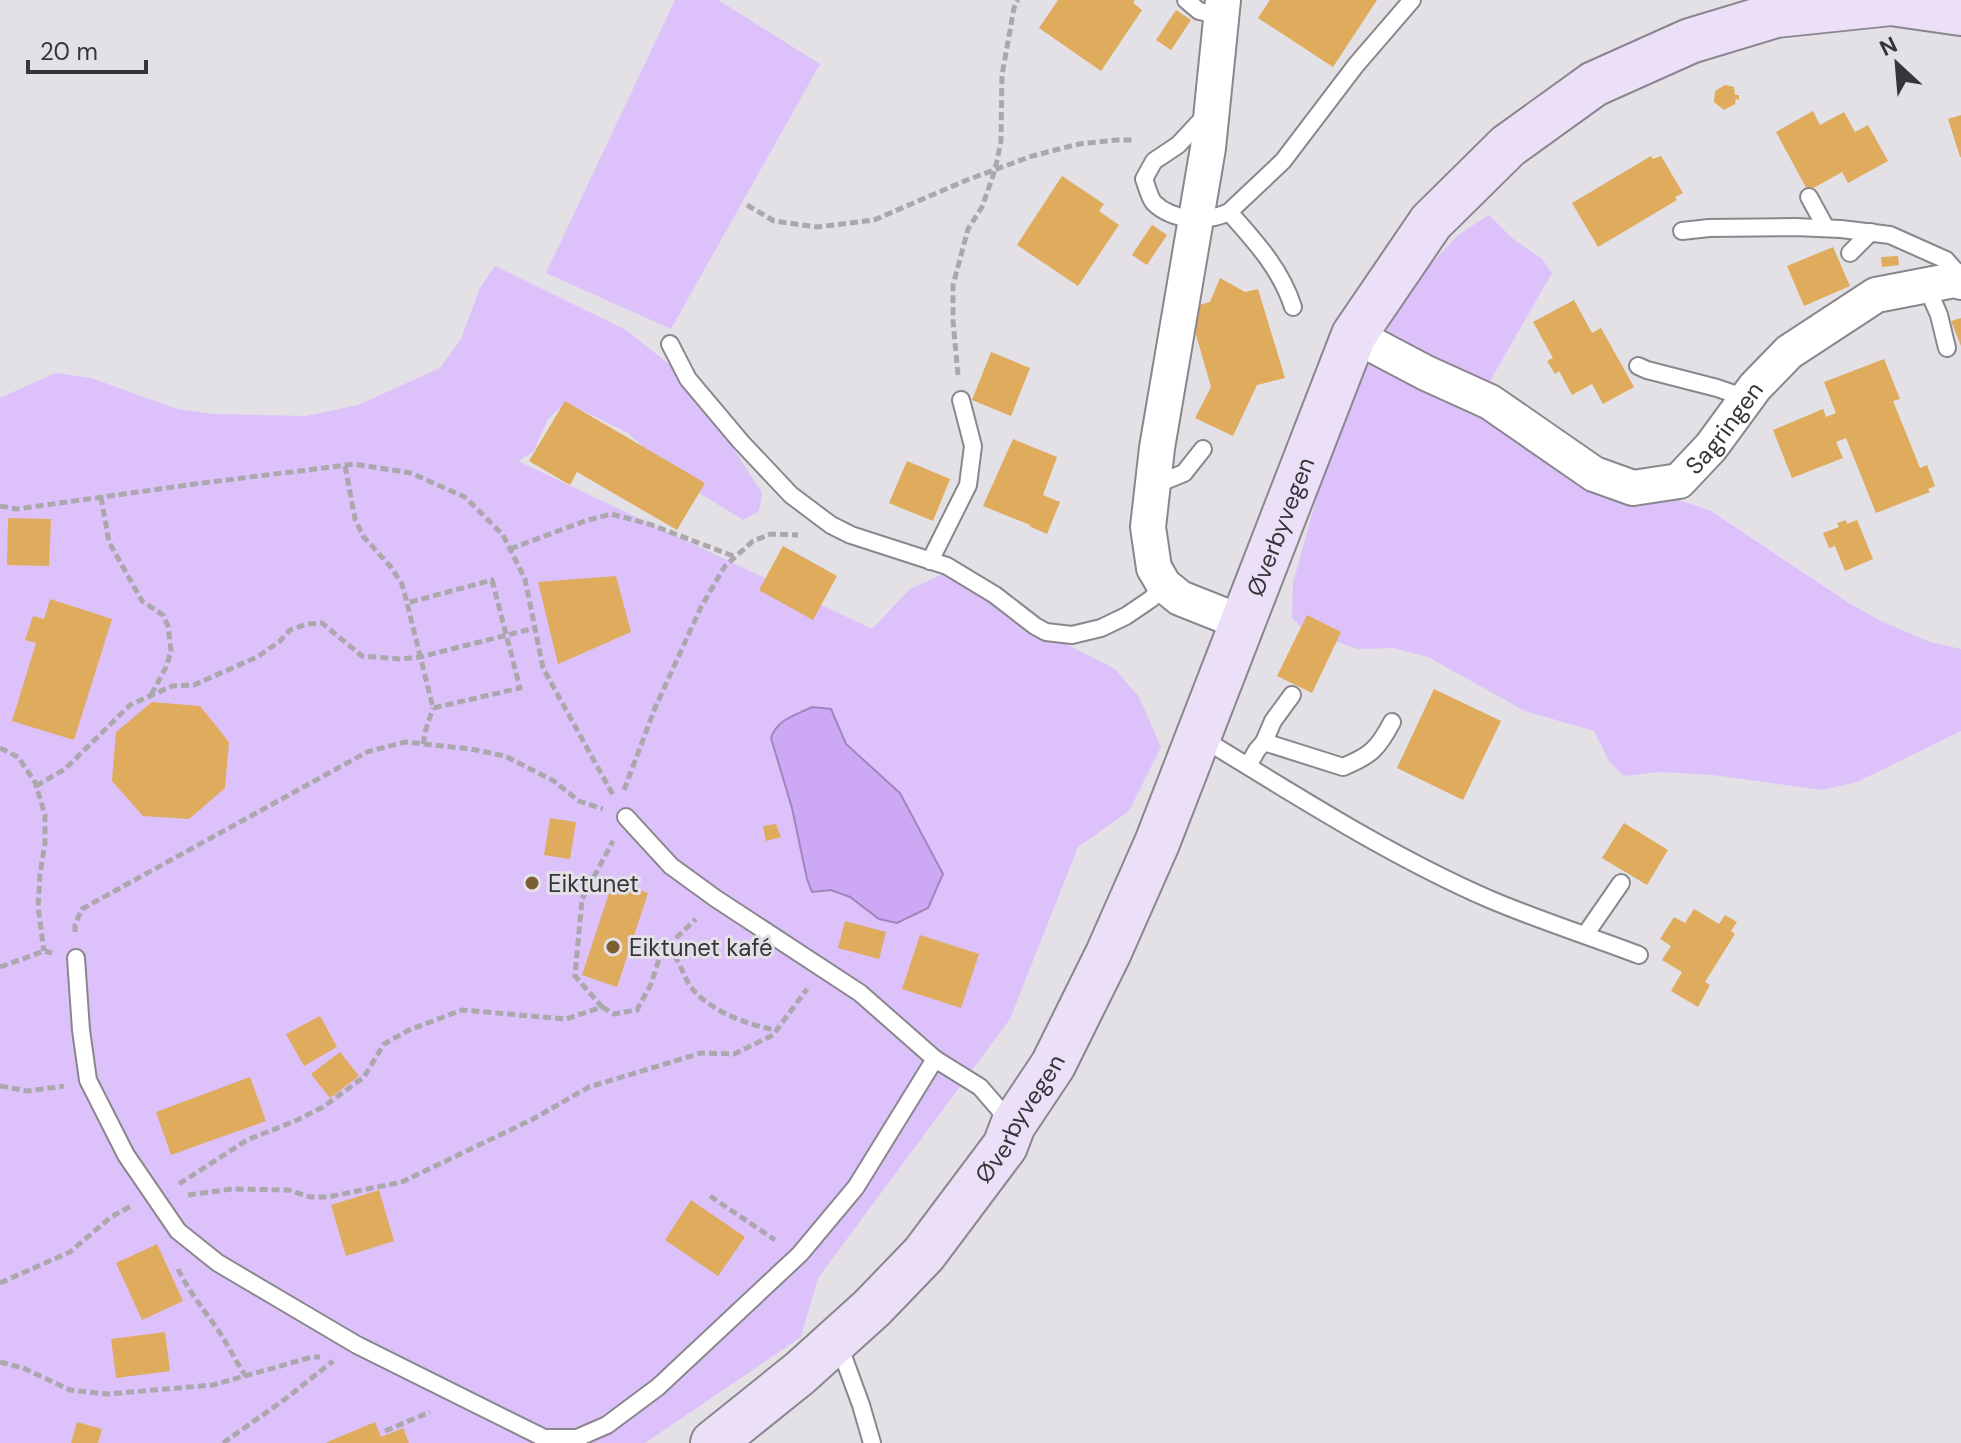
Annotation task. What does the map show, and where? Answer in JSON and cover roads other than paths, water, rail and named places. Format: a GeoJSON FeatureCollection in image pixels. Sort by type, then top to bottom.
{"type":"FeatureCollection","features":[{"type":"Feature","properties":{"kind":"main road","name":"Øverbyvegen"},"geometry":{"type":"LineString","coordinates":[[713,1443],[800,1373],[872,1308],[924,1254],[1005,1146],[1013,1125],[1053,1065],[1108,954],[1157,843],[1354,335],[1431,222],[1508,146],[1594,84],[1690,41],[1776,15],[1891,1],[1961,13]]}},
{"type":"Feature","properties":{"kind":"street"},"geometry":{"type":"LineString","coordinates":[[1222,8],[1208,148],[1159,433],[1148,527],[1154,568],[1164,585],[1180,598],[1243,623]]}},
{"type":"Feature","properties":{"kind":"street","name":"Sagringen"},"geometry":{"type":"LineString","coordinates":[[1354,335],[1490,402],[1594,474],[1633,488],[1679,481],[1711,447],[1746,398],[1789,352],[1876,295],[1961,279]]}},
{"type":"Feature","properties":{"kind":"lane"},"geometry":{"type":"LineString","coordinates":[[1186,0],[1199,11],[1222,8]]}},
{"type":"Feature","properties":{"kind":"lane"},"geometry":{"type":"LineString","coordinates":[[1212,110],[1178,145],[1154,161],[1144,179],[1153,202],[1174,215],[1196,220],[1229,212],[1283,161],[1356,65],[1412,0]]}},
{"type":"Feature","properties":{"kind":"lane"},"geometry":{"type":"LineString","coordinates":[[1809,197],[1826,228]]}},
{"type":"Feature","properties":{"kind":"lane"},"geometry":{"type":"LineString","coordinates":[[1229,212],[1259,245],[1285,285],[1293,307]]}},
{"type":"Feature","properties":{"kind":"lane"},"geometry":{"type":"LineString","coordinates":[[1682,231],[1709,228],[1826,228],[1890,235],[1946,260],[1961,279]]}},
{"type":"Feature","properties":{"kind":"lane"},"geometry":{"type":"LineString","coordinates":[[1850,253],[1871,232]]}},
{"type":"Feature","properties":{"kind":"lane"},"geometry":{"type":"LineString","coordinates":[[1926,285],[1939,315],[1947,348]]}},
{"type":"Feature","properties":{"kind":"lane"},"geometry":{"type":"LineString","coordinates":[[670,344],[688,379],[791,495],[831,525],[851,535],[947,566],[995,595],[1046,632],[1072,635],[1101,628],[1151,599],[1164,585]]}},
{"type":"Feature","properties":{"kind":"lane"},"geometry":{"type":"LineString","coordinates":[[1638,366],[1746,398]]}},
{"type":"Feature","properties":{"kind":"lane"},"geometry":{"type":"LineString","coordinates":[[930,561],[968,485],[973,446],[961,400]]}},
{"type":"Feature","properties":{"kind":"lane"},"geometry":{"type":"LineString","coordinates":[[1152,486],[1184,473],[1203,449]]}},
{"type":"Feature","properties":{"kind":"lane"},"geometry":{"type":"LineString","coordinates":[[1248,766],[1273,721],[1292,695]]}},
{"type":"Feature","properties":{"kind":"lane"},"geometry":{"type":"LineString","coordinates":[[1264,742],[1343,767],[1367,757],[1384,738],[1392,722]]}},
{"type":"Feature","properties":{"kind":"lane"},"geometry":{"type":"LineString","coordinates":[[1199,737],[1423,866],[1490,899],[1639,955]]}},
{"type":"Feature","properties":{"kind":"lane"},"geometry":{"type":"LineString","coordinates":[[626,817],[671,866],[860,993],[935,1059],[980,1087],[1013,1125]]}},
{"type":"Feature","properties":{"kind":"lane"},"geometry":{"type":"LineString","coordinates":[[1585,935],[1621,883]]}},
{"type":"Feature","properties":{"kind":"lane"},"geometry":{"type":"LineString","coordinates":[[76,958],[88,1080],[126,1155],[178,1231],[218,1263],[357,1345],[544,1438],[577,1438],[607,1425],[658,1387],[800,1254],[856,1187],[935,1059]]}},
{"type":"Feature","properties":{"kind":"lane"},"geometry":{"type":"LineString","coordinates":[[837,1339],[872,1443]]}},
{"type":"Feature","properties":{"kind":"place","name":"Eiktunet"},"geometry":{"type":"Point","coordinates":[532,883]}},
{"type":"Feature","properties":{"kind":"place","name":"Eiktunet kafé"},"geometry":{"type":"Point","coordinates":[613,947]}}]}
